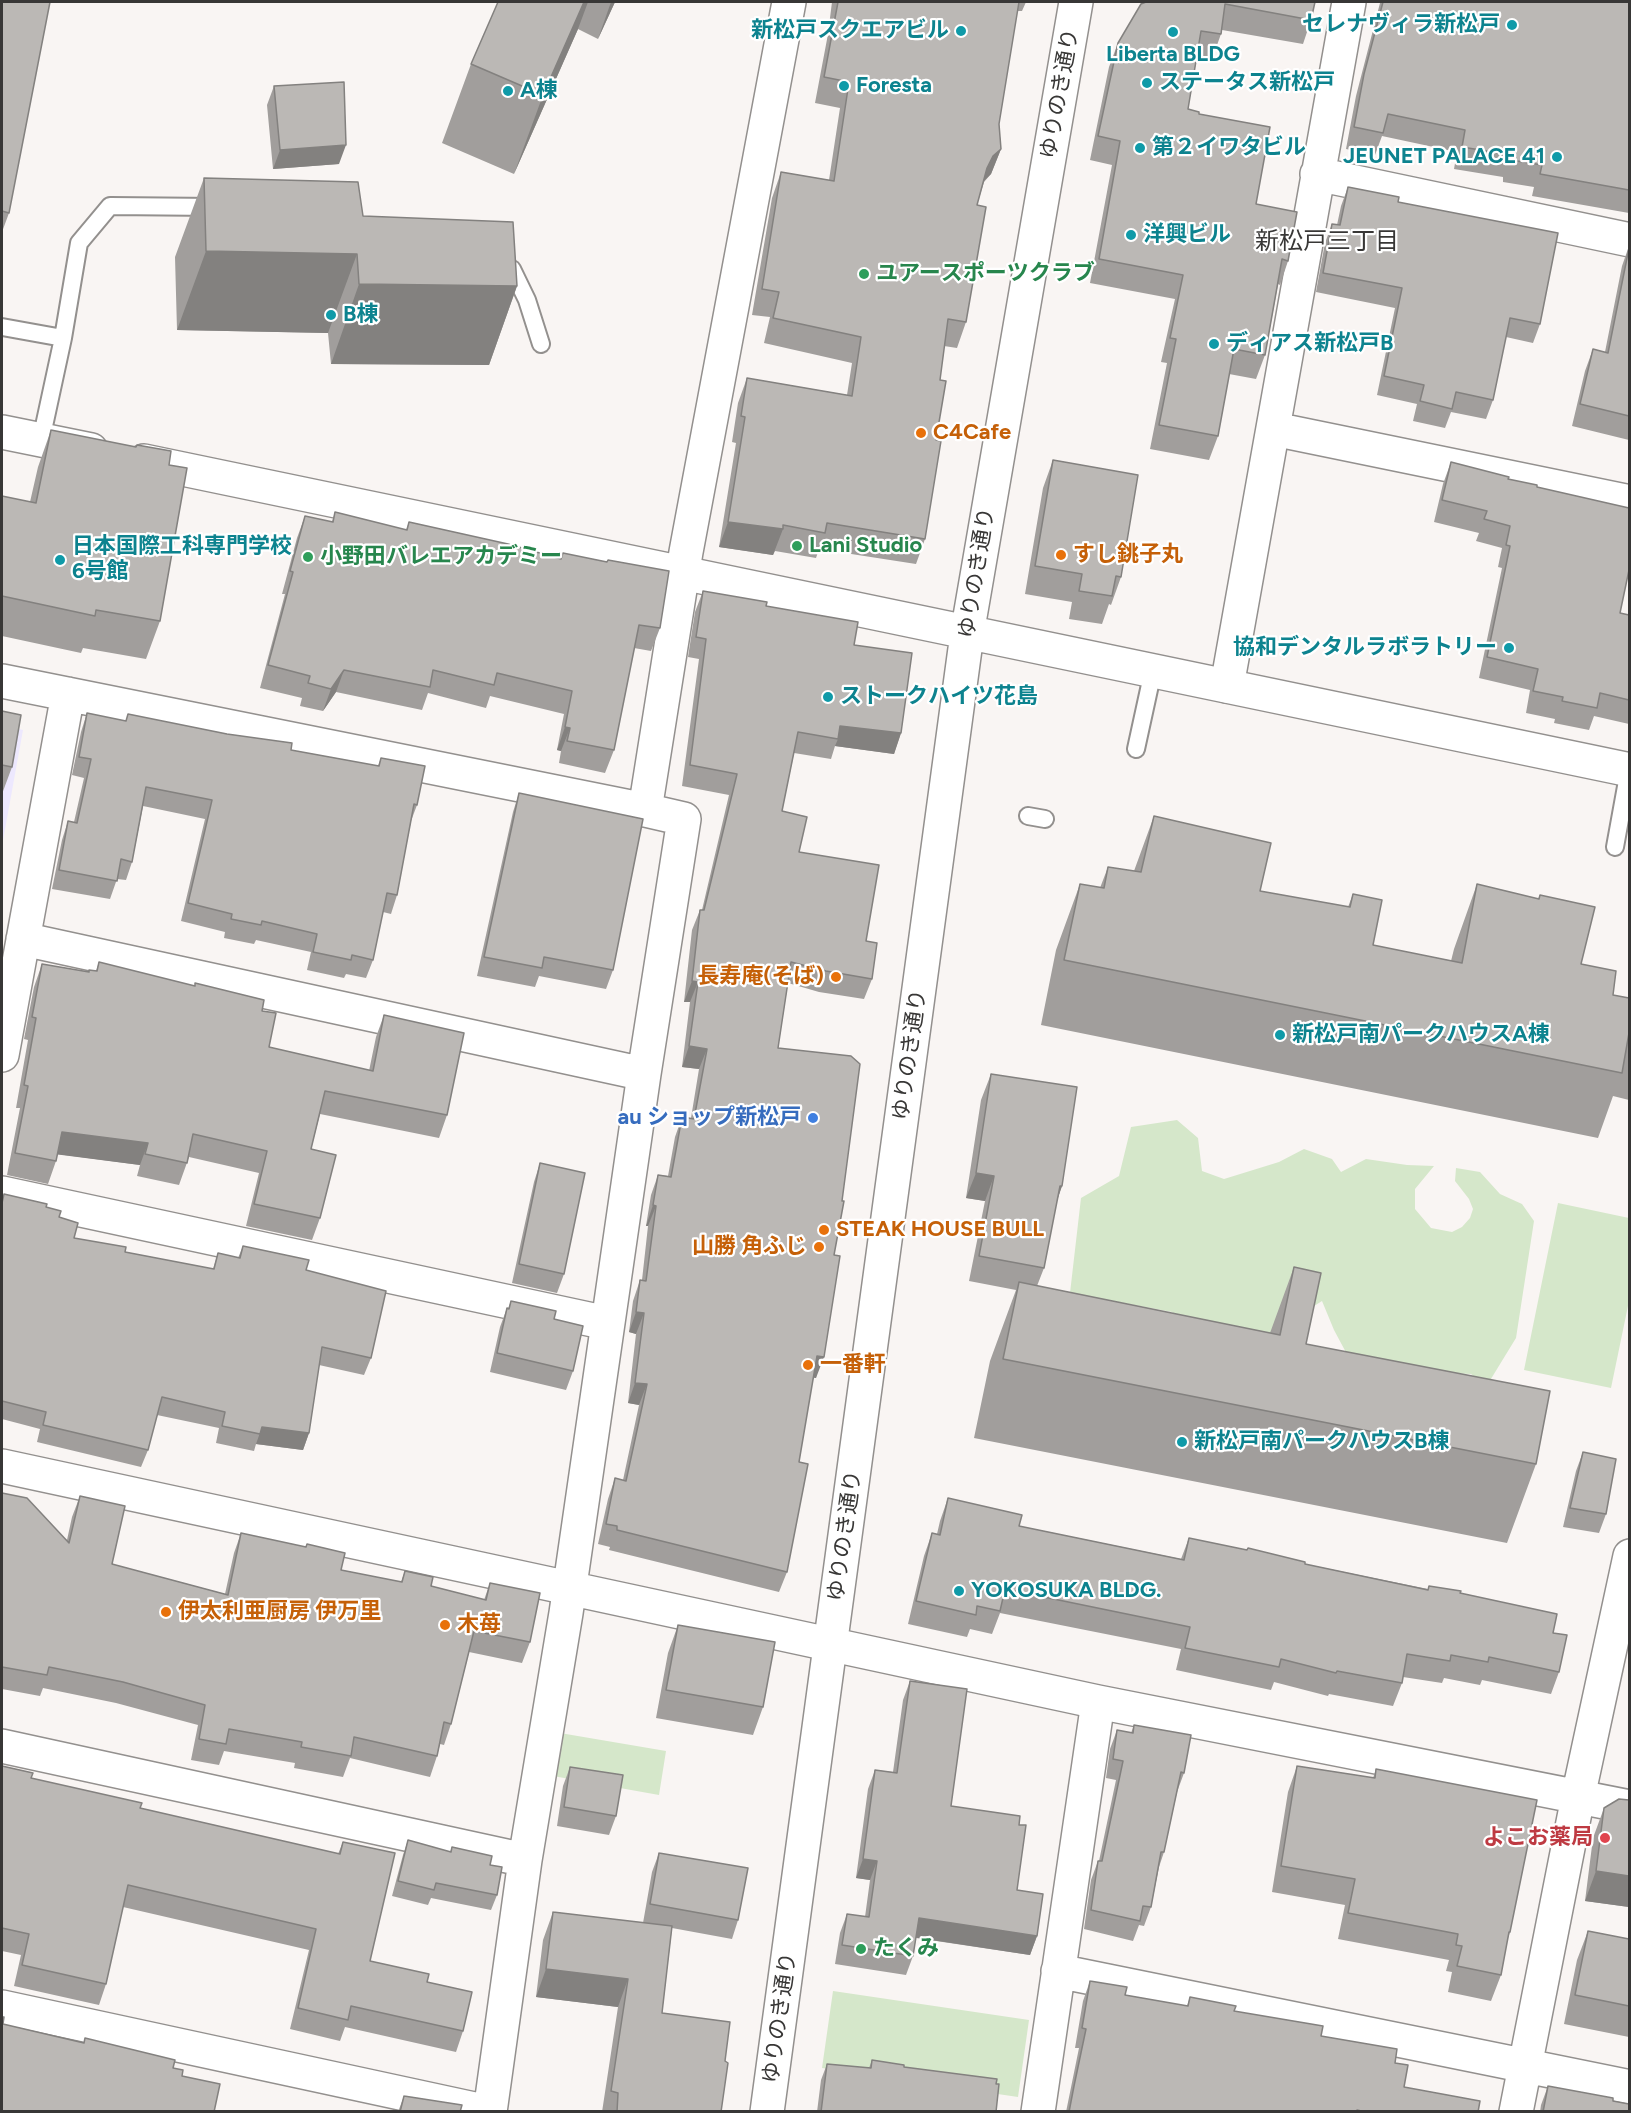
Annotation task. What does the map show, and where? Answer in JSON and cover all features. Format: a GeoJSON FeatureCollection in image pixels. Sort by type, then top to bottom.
{"type":"FeatureCollection","features":[{"type":"Feature","properties":{"kind":"street"},"geometry":{"type":"LineString","coordinates":[[645,810],[683,572],[789,2]]}},
{"type":"Feature","properties":{"kind":"street","name":"ゆりのき通り"},"geometry":{"type":"LineString","coordinates":[[767,2112],[967,634],[1076,2]]}},
{"type":"Feature","properties":{"kind":"street"},"geometry":{"type":"LineString","coordinates":[[1227,686],[1349,2]]}},
{"type":"Feature","properties":{"kind":"street"},"geometry":{"type":"LineString","coordinates":[[1317,174],[1629,240]]}},
{"type":"Feature","properties":{"kind":"street"},"geometry":{"type":"LineString","coordinates":[[1274,429],[1629,502]]}},
{"type":"Feature","properties":{"kind":"street"},"geometry":{"type":"LineString","coordinates":[[2,432],[1629,770]]}},
{"type":"Feature","properties":{"kind":"street"},"geometry":{"type":"LineString","coordinates":[[2,681],[684,819],[644,1074],[566,1613],[525,1860],[489,2112],[2,2007]]}},
{"type":"Feature","properties":{"kind":"street"},"geometry":{"type":"LineString","coordinates":[[2,1055],[68,694]]}},
{"type":"Feature","properties":{"kind":"street"},"geometry":{"type":"LineString","coordinates":[[23,939],[644,1074]]}},
{"type":"Feature","properties":{"kind":"street"},"geometry":{"type":"LineString","coordinates":[[2,1193],[607,1323]]}},
{"type":"Feature","properties":{"kind":"street"},"geometry":{"type":"LineString","coordinates":[[2,1466],[1098,1702],[1629,1807]]}},
{"type":"Feature","properties":{"kind":"street"},"geometry":{"type":"LineString","coordinates":[[1516,2112],[1578,1797],[1629,1556]]}},
{"type":"Feature","properties":{"kind":"street"},"geometry":{"type":"LineString","coordinates":[[1038,2112],[1098,1702]]}},
{"type":"Feature","properties":{"kind":"street"},"geometry":{"type":"LineString","coordinates":[[2,1746],[525,1860]]}},
{"type":"Feature","properties":{"kind":"street"},"geometry":{"type":"LineString","coordinates":[[1058,1971],[1629,2087]]}},
{"type":"Feature","properties":{"kind":"lane"},"geometry":{"type":"LineString","coordinates":[[41,440],[63,338],[79,243],[110,206],[236,207]]}},
{"type":"Feature","properties":{"kind":"lane"},"geometry":{"type":"LineString","coordinates":[[493,260],[512,269],[527,300],[542,344]]}},
{"type":"Feature","properties":{"kind":"lane"},"geometry":{"type":"LineString","coordinates":[[2,327],[63,338]]}},
{"type":"Feature","properties":{"kind":"lane"},"geometry":{"type":"LineString","coordinates":[[1137,749],[1153,671]]}},
{"type":"Feature","properties":{"kind":"lane"},"geometry":{"type":"LineString","coordinates":[[1615,847],[1629,770]]}},
{"type":"Feature","properties":{"kind":"shaded area"},"geometry":{"type":"Polygon","coordinates":[[[2,725],[23,730],[2,846],[2,725]]]}},
{"type":"Feature","properties":{"kind":"green space"},"geometry":{"type":"Polygon","coordinates":[[[1177,1120],[1198,1138],[1202,1171],[1224,1179],[1279,1162],[1304,1149],[1332,1159],[1341,1172],[1366,1159],[1434,1166],[1415,1189],[1415,1209],[1431,1228],[1452,1232],[1462,1227],[1470,1218],[1473,1209],[1469,1199],[1455,1181],[1456,1168],[1480,1172],[1500,1194],[1522,1204],[1534,1221],[1516,1338],[1486,1387],[1471,1374],[1427,1372],[1349,1358],[1322,1301],[1261,1340],[1194,1331],[1172,1312],[1070,1293],[1081,1198],[1119,1176],[1131,1127],[1177,1120]]]}},
{"type":"Feature","properties":{"kind":"green space"},"geometry":{"type":"Polygon","coordinates":[[[1558,1203],[1629,1218],[1629,1301],[1611,1388],[1524,1370],[1558,1203]]]}},
{"type":"Feature","properties":{"kind":"green space"},"geometry":{"type":"Polygon","coordinates":[[[560,1733],[666,1751],[659,1795],[553,1776],[560,1733]]]}},
{"type":"Feature","properties":{"kind":"green space"},"geometry":{"type":"Polygon","coordinates":[[[833,1991],[1029,2020],[1018,2097],[822,2068],[833,1991]]]}},
{"type":"Feature","properties":{"kind":"building"},"geometry":{"type":"Polygon","coordinates":[[[2,2],[50,2],[9,213],[2,211],[2,2]]]}},
{"type":"Feature","properties":{"kind":"building"},"geometry":{"type":"Polygon","coordinates":[[[498,2],[584,2],[543,95],[471,64],[498,2]]]}},
{"type":"Feature","properties":{"kind":"building"},"geometry":{"type":"Polygon","coordinates":[[[838,2],[1019,2],[999,124],[1001,149],[993,156],[987,168],[977,205],[986,207],[966,322],[948,319],[940,380],[946,381],[936,440],[941,441],[925,539],[827,523],[825,533],[783,525],[783,529],[728,522],[745,417],[741,416],[747,378],[852,396],[861,337],[773,318],[779,292],[762,289],[781,172],[834,181],[849,82],[824,77],[838,2]]]}},
{"type":"Feature","properties":{"kind":"building"},"geometry":{"type":"Polygon","coordinates":[[[1146,2],[1315,2],[1311,20],[1225,4],[1221,34],[1201,31],[1188,109],[1199,112],[1199,114],[1270,127],[1256,204],[1297,212],[1288,261],[1282,259],[1265,355],[1234,349],[1218,436],[1159,425],[1176,339],[1170,338],[1183,275],[1099,259],[1120,141],[1098,136],[1118,43],[1141,4],[1146,2]]]}},
{"type":"Feature","properties":{"kind":"building"},"geometry":{"type":"Polygon","coordinates":[[[1383,2],[1629,2],[1629,190],[1540,174],[1542,165],[1511,160],[1511,155],[1462,147],[1465,130],[1388,114],[1383,133],[1354,127],[1364,74],[1383,2]]]}},
{"type":"Feature","properties":{"kind":"building"},"geometry":{"type":"Polygon","coordinates":[[[344,82],[346,145],[280,150],[274,86],[344,82]]]}},
{"type":"Feature","properties":{"kind":"building"},"geometry":{"type":"Polygon","coordinates":[[[204,178],[358,182],[363,216],[513,222],[517,286],[359,284],[357,254],[206,251],[204,178]]]}},
{"type":"Feature","properties":{"kind":"building"},"geometry":{"type":"Polygon","coordinates":[[[1348,187],[1399,197],[1398,202],[1558,233],[1540,324],[1510,318],[1493,400],[1456,392],[1452,409],[1420,401],[1424,385],[1384,376],[1402,288],[1323,273],[1332,224],[1340,225],[1348,187]]]}},
{"type":"Feature","properties":{"kind":"building"},"geometry":{"type":"Polygon","coordinates":[[[1629,248],[1629,416],[1580,404],[1593,349],[1608,353],[1629,248]]]}},
{"type":"Feature","properties":{"kind":"building"},"geometry":{"type":"Polygon","coordinates":[[[51,430],[136,447],[137,445],[171,451],[169,465],[187,468],[160,621],[96,610],[95,616],[2,596],[2,496],[36,503],[51,430]]]}},
{"type":"Feature","properties":{"kind":"building"},"geometry":{"type":"Polygon","coordinates":[[[1053,460],[1138,475],[1121,577],[1116,576],[1112,596],[1079,591],[1082,574],[1035,566],[1053,460]]]}},
{"type":"Feature","properties":{"kind":"building"},"geometry":{"type":"Polygon","coordinates":[[[1451,462],[1537,485],[1537,487],[1629,508],[1629,570],[1620,613],[1629,615],[1629,700],[1600,693],[1597,708],[1562,701],[1563,697],[1533,691],[1538,669],[1487,657],[1510,546],[1506,545],[1510,526],[1484,519],[1487,511],[1442,500],[1451,462]]]}},
{"type":"Feature","properties":{"kind":"building"},"geometry":{"type":"Polygon","coordinates":[[[335,512],[407,530],[409,522],[508,544],[561,559],[563,553],[669,571],[660,628],[639,625],[614,750],[567,741],[570,728],[565,727],[572,691],[497,673],[494,685],[433,670],[430,687],[344,670],[331,689],[308,683],[310,676],[268,665],[293,572],[290,571],[305,516],[333,522],[335,512]]]}},
{"type":"Feature","properties":{"kind":"building"},"geometry":{"type":"Polygon","coordinates":[[[703,591],[767,602],[766,606],[858,622],[854,645],[912,653],[901,733],[840,726],[838,739],[798,732],[782,811],[807,817],[799,852],[879,865],[866,941],[877,943],[872,979],[791,962],[778,1048],[851,1056],[860,1064],[842,1201],[844,1201],[834,1255],[840,1256],[824,1357],[817,1356],[799,1462],[808,1464],[787,1572],[617,1530],[617,1526],[606,1524],[615,1478],[626,1481],[647,1384],[635,1383],[644,1313],[636,1312],[640,1280],[646,1281],[658,1175],[671,1177],[682,1117],[694,1119],[707,1049],[689,1046],[698,982],[692,981],[700,910],[704,910],[737,774],[690,765],[706,639],[696,637],[703,591]]]}},
{"type":"Feature","properties":{"kind":"building"},"geometry":{"type":"Polygon","coordinates":[[[2,711],[21,715],[12,767],[2,765],[2,711]]]}},
{"type":"Feature","properties":{"kind":"building"},"geometry":{"type":"Polygon","coordinates":[[[87,713],[126,721],[128,714],[227,734],[292,743],[291,750],[379,766],[381,758],[425,766],[417,805],[414,804],[397,895],[387,893],[373,960],[352,955],[351,960],[313,952],[317,934],[262,921],[261,925],[231,919],[232,914],[188,903],[212,800],[146,787],[132,862],[121,859],[117,881],[59,870],[68,821],[77,823],[91,759],[79,757],[87,713]]]}},
{"type":"Feature","properties":{"kind":"building"},"geometry":{"type":"Polygon","coordinates":[[[519,793],[643,819],[613,970],[544,957],[542,968],[484,957],[519,793]]]}},
{"type":"Feature","properties":{"kind":"building"},"geometry":{"type":"Polygon","coordinates":[[[1154,816],[1271,843],[1260,891],[1350,907],[1353,894],[1382,900],[1373,945],[1462,963],[1477,884],[1539,899],[1540,895],[1595,907],[1581,964],[1616,971],[1613,995],[1629,998],[1629,1033],[1622,1073],[1064,960],[1080,884],[1104,888],[1108,867],[1141,872],[1154,816]]]}},
{"type":"Feature","properties":{"kind":"building"},"geometry":{"type":"Polygon","coordinates":[[[99,962],[195,986],[195,983],[264,1000],[262,1011],[276,1013],[269,1047],[373,1071],[384,1015],[464,1033],[447,1115],[325,1091],[311,1149],[336,1155],[320,1218],[254,1204],[267,1151],[193,1134],[187,1163],[145,1154],[148,1143],[62,1132],[56,1161],[15,1153],[28,1086],[24,1085],[36,1018],[32,1017],[42,964],[89,972],[89,970],[97,971],[99,962]]]}},
{"type":"Feature","properties":{"kind":"building"},"geometry":{"type":"Polygon","coordinates":[[[991,1074],[1077,1087],[1062,1186],[1060,1186],[1044,1268],[979,1256],[994,1176],[976,1173],[991,1074]]]}},
{"type":"Feature","properties":{"kind":"building"},"geometry":{"type":"Polygon","coordinates":[[[540,1163],[585,1173],[564,1274],[519,1264],[540,1163]]]}},
{"type":"Feature","properties":{"kind":"building"},"geometry":{"type":"Polygon","coordinates":[[[4,1194],[47,1204],[46,1207],[61,1211],[59,1217],[78,1223],[74,1238],[126,1247],[125,1252],[214,1269],[218,1253],[240,1258],[243,1246],[309,1260],[306,1270],[386,1291],[371,1358],[322,1347],[309,1433],[262,1427],[260,1434],[222,1426],[225,1412],[162,1397],[148,1450],[43,1425],[46,1412],[2,1401],[2,1203],[4,1194]]]}},
{"type":"Feature","properties":{"kind":"building"},"geometry":{"type":"Polygon","coordinates":[[[1294,1267],[1321,1273],[1306,1344],[1550,1391],[1536,1464],[1003,1359],[1019,1282],[1280,1335],[1294,1267]]]}},
{"type":"Feature","properties":{"kind":"building"},"geometry":{"type":"Polygon","coordinates":[[[511,1301],[556,1311],[554,1319],[583,1326],[573,1371],[497,1353],[507,1308],[509,1309],[511,1301]]]}},
{"type":"Feature","properties":{"kind":"building"},"geometry":{"type":"Polygon","coordinates":[[[1583,1452],[1616,1459],[1606,1514],[1570,1508],[1583,1452]]]}},
{"type":"Feature","properties":{"kind":"building"},"geometry":{"type":"Polygon","coordinates":[[[2,1493],[27,1498],[69,1543],[80,1496],[125,1506],[112,1564],[228,1595],[241,1533],[345,1553],[341,1570],[402,1582],[405,1571],[433,1577],[431,1586],[486,1600],[490,1583],[540,1593],[530,1642],[474,1631],[451,1724],[444,1722],[437,1756],[354,1737],[351,1756],[301,1747],[302,1742],[229,1729],[226,1744],[199,1739],[205,1705],[123,1682],[49,1667],[47,1675],[2,1667],[2,1493]]]}},
{"type":"Feature","properties":{"kind":"building"},"geometry":{"type":"Polygon","coordinates":[[[948,1498],[1022,1515],[1019,1526],[1184,1560],[1189,1538],[1247,1550],[1248,1548],[1305,1562],[1305,1564],[1428,1590],[1429,1586],[1461,1591],[1460,1593],[1557,1614],[1553,1633],[1567,1635],[1559,1672],[1489,1657],[1488,1662],[1451,1655],[1450,1661],[1407,1654],[1402,1683],[1337,1671],[1336,1673],[1281,1659],[1279,1667],[1185,1648],[1190,1627],[1005,1589],[1000,1611],[977,1606],[976,1615],[916,1601],[932,1533],[940,1535],[948,1498]]]}},
{"type":"Feature","properties":{"kind":"building"},"geometry":{"type":"Polygon","coordinates":[[[678,1625],[775,1642],[763,1707],[666,1690],[678,1625]]]}},
{"type":"Feature","properties":{"kind":"building"},"geometry":{"type":"Polygon","coordinates":[[[910,1681],[967,1689],[951,1806],[1020,1816],[1019,1825],[1026,1825],[1017,1890],[1043,1894],[1037,1936],[919,1918],[913,1956],[842,1945],[847,1914],[869,1917],[877,1861],[863,1859],[875,1770],[897,1773],[910,1681]]]}},
{"type":"Feature","properties":{"kind":"building"},"geometry":{"type":"Polygon","coordinates":[[[1134,1725],[1191,1735],[1164,1852],[1161,1852],[1151,1907],[1143,1906],[1140,1921],[1091,1910],[1098,1861],[1102,1861],[1123,1761],[1113,1759],[1117,1730],[1133,1733],[1134,1725]]]}},
{"type":"Feature","properties":{"kind":"building"},"geometry":{"type":"Polygon","coordinates":[[[2,1766],[33,1773],[31,1778],[142,1803],[140,1808],[340,1854],[343,1842],[395,1853],[370,1961],[429,1974],[427,1982],[472,1992],[463,2031],[351,2006],[348,2020],[298,2008],[316,1929],[128,1885],[106,1984],[22,1965],[29,1934],[2,1928],[2,1766]]]}},
{"type":"Feature","properties":{"kind":"building"},"geometry":{"type":"Polygon","coordinates":[[[1297,1766],[1375,1778],[1376,1769],[1537,1800],[1501,1975],[1457,1966],[1462,1946],[1456,1945],[1458,1934],[1348,1913],[1355,1879],[1281,1866],[1297,1766]]]}},
{"type":"Feature","properties":{"kind":"building"},"geometry":{"type":"Polygon","coordinates":[[[570,1767],[623,1775],[616,1816],[564,1807],[570,1767]]]}},
{"type":"Feature","properties":{"kind":"building"},"geometry":{"type":"Polygon","coordinates":[[[1619,1799],[1629,1800],[1629,1876],[1596,1871],[1604,1808],[1619,1799]]]}},
{"type":"Feature","properties":{"kind":"building"},"geometry":{"type":"Polygon","coordinates":[[[408,1840],[451,1852],[452,1847],[492,1856],[490,1865],[502,1867],[497,1895],[436,1883],[434,1890],[398,1881],[408,1840]]]}},
{"type":"Feature","properties":{"kind":"building"},"geometry":{"type":"Polygon","coordinates":[[[659,1853],[748,1868],[738,1920],[650,1904],[659,1853]]]}},
{"type":"Feature","properties":{"kind":"building"},"geometry":{"type":"Polygon","coordinates":[[[553,1912],[672,1926],[662,2013],[730,2022],[725,2061],[728,2063],[721,2112],[617,2112],[618,2093],[611,2091],[628,1979],[546,1969],[553,1912]]]}},
{"type":"Feature","properties":{"kind":"building"},"geometry":{"type":"Polygon","coordinates":[[[1588,1931],[1629,1939],[1629,2006],[1575,1995],[1588,1931]]]}},
{"type":"Feature","properties":{"kind":"building"},"geometry":{"type":"Polygon","coordinates":[[[1090,1981],[1127,1987],[1125,1995],[1188,2006],[1190,1997],[1236,2006],[1234,2011],[1323,2026],[1321,2036],[1397,2049],[1395,2063],[1408,2065],[1404,2087],[1480,2101],[1478,2112],[1366,2112],[1357,2110],[1357,2112],[1069,2112],[1086,2029],[1082,2028],[1090,1981]]]}},
{"type":"Feature","properties":{"kind":"building"},"geometry":{"type":"Polygon","coordinates":[[[2,2017],[4,2017],[3,2024],[84,2043],[85,2038],[175,2060],[173,2068],[183,2070],[182,2076],[220,2084],[214,2112],[2,2112],[2,2017]]]}},
{"type":"Feature","properties":{"kind":"building"},"geometry":{"type":"Polygon","coordinates":[[[872,2060],[904,2065],[904,2067],[997,2079],[996,2084],[999,2084],[996,2112],[821,2112],[827,2064],[871,2068],[872,2060]]]}},
{"type":"Feature","properties":{"kind":"building"},"geometry":{"type":"Polygon","coordinates":[[[1548,2086],[1613,2098],[1613,2101],[1629,2104],[1629,2112],[1543,2112],[1548,2086]]]}},
{"type":"Feature","properties":{"kind":"building"},"geometry":{"type":"Polygon","coordinates":[[[404,2096],[462,2105],[460,2112],[400,2112],[404,2096]]]}},
{"type":"Feature","properties":{"kind":"place","name":"セレナヴィラ新松戸"},"geometry":{"type":"Point","coordinates":[1512,25]}},
{"type":"Feature","properties":{"kind":"place","name":"新松戸スクエアビル"},"geometry":{"type":"Point","coordinates":[961,31]}},
{"type":"Feature","properties":{"kind":"place","name":"Liberta BLDG"},"geometry":{"type":"Point","coordinates":[1173,32]}},
{"type":"Feature","properties":{"kind":"place","name":"ステータス新松戸"},"geometry":{"type":"Point","coordinates":[1147,83]}},
{"type":"Feature","properties":{"kind":"place","name":"Foresta"},"geometry":{"type":"Point","coordinates":[844,86]}},
{"type":"Feature","properties":{"kind":"place","name":"A棟"},"geometry":{"type":"Point","coordinates":[508,91]}},
{"type":"Feature","properties":{"kind":"place","name":"第２イワタビル"},"geometry":{"type":"Point","coordinates":[1140,148]}},
{"type":"Feature","properties":{"kind":"place","name":"JEUNET PALACE 41"},"geometry":{"type":"Point","coordinates":[1557,157]}},
{"type":"Feature","properties":{"kind":"place","name":"洋興ビル"},"geometry":{"type":"Point","coordinates":[1131,235]}},
{"type":"Feature","properties":{"kind":"place","name":"ユアースポーツクラブ"},"geometry":{"type":"Point","coordinates":[864,274]}},
{"type":"Feature","properties":{"kind":"place","name":"B棟"},"geometry":{"type":"Point","coordinates":[331,315]}},
{"type":"Feature","properties":{"kind":"place","name":"ディアス新松戸B"},"geometry":{"type":"Point","coordinates":[1214,344]}},
{"type":"Feature","properties":{"kind":"place","name":"C4Cafe"},"geometry":{"type":"Point","coordinates":[921,433]}},
{"type":"Feature","properties":{"kind":"place","name":"Lani Studio"},"geometry":{"type":"Point","coordinates":[797,546]}},
{"type":"Feature","properties":{"kind":"place","name":"すし銚子丸"},"geometry":{"type":"Point","coordinates":[1061,555]}},
{"type":"Feature","properties":{"kind":"place","name":"小野田バレエアカデミー"},"geometry":{"type":"Point","coordinates":[308,557]}},
{"type":"Feature","properties":{"kind":"place","name":"日本国際工科専門学校 6号館"},"geometry":{"type":"Point","coordinates":[60,560]}},
{"type":"Feature","properties":{"kind":"place","name":"協和デンタルラボラトリー"},"geometry":{"type":"Point","coordinates":[1509,648]}},
{"type":"Feature","properties":{"kind":"place","name":"ストークハイツ花島"},"geometry":{"type":"Point","coordinates":[828,697]}},
{"type":"Feature","properties":{"kind":"place","name":"長寿庵(そば)"},"geometry":{"type":"Point","coordinates":[836,977]}},
{"type":"Feature","properties":{"kind":"place","name":"新松戸南パークハウスA棟"},"geometry":{"type":"Point","coordinates":[1280,1035]}},
{"type":"Feature","properties":{"kind":"place","name":"au ショップ新松戸"},"geometry":{"type":"Point","coordinates":[813,1118]}},
{"type":"Feature","properties":{"kind":"place","name":"STEAK HOUSE BULL"},"geometry":{"type":"Point","coordinates":[824,1230]}},
{"type":"Feature","properties":{"kind":"place","name":"山勝 角ふじ"},"geometry":{"type":"Point","coordinates":[819,1247]}},
{"type":"Feature","properties":{"kind":"place","name":"一番軒"},"geometry":{"type":"Point","coordinates":[808,1365]}},
{"type":"Feature","properties":{"kind":"place","name":"新松戸南パークハウスB棟"},"geometry":{"type":"Point","coordinates":[1182,1442]}},
{"type":"Feature","properties":{"kind":"place","name":"YOKOSUKA BLDG."},"geometry":{"type":"Point","coordinates":[959,1591]}},
{"type":"Feature","properties":{"kind":"place","name":"伊太利亜厨房 伊万里"},"geometry":{"type":"Point","coordinates":[166,1612]}},
{"type":"Feature","properties":{"kind":"place","name":"木苺"},"geometry":{"type":"Point","coordinates":[445,1625]}},
{"type":"Feature","properties":{"kind":"place","name":"よこお薬局"},"geometry":{"type":"Point","coordinates":[1605,1838]}},
{"type":"Feature","properties":{"kind":"place","name":"たくみ"},"geometry":{"type":"Point","coordinates":[861,1949]}},
{"type":"Feature","properties":{"kind":"district","name":"新松戸三丁目"},"geometry":{"type":"Point","coordinates":[1327,242]}}]}
